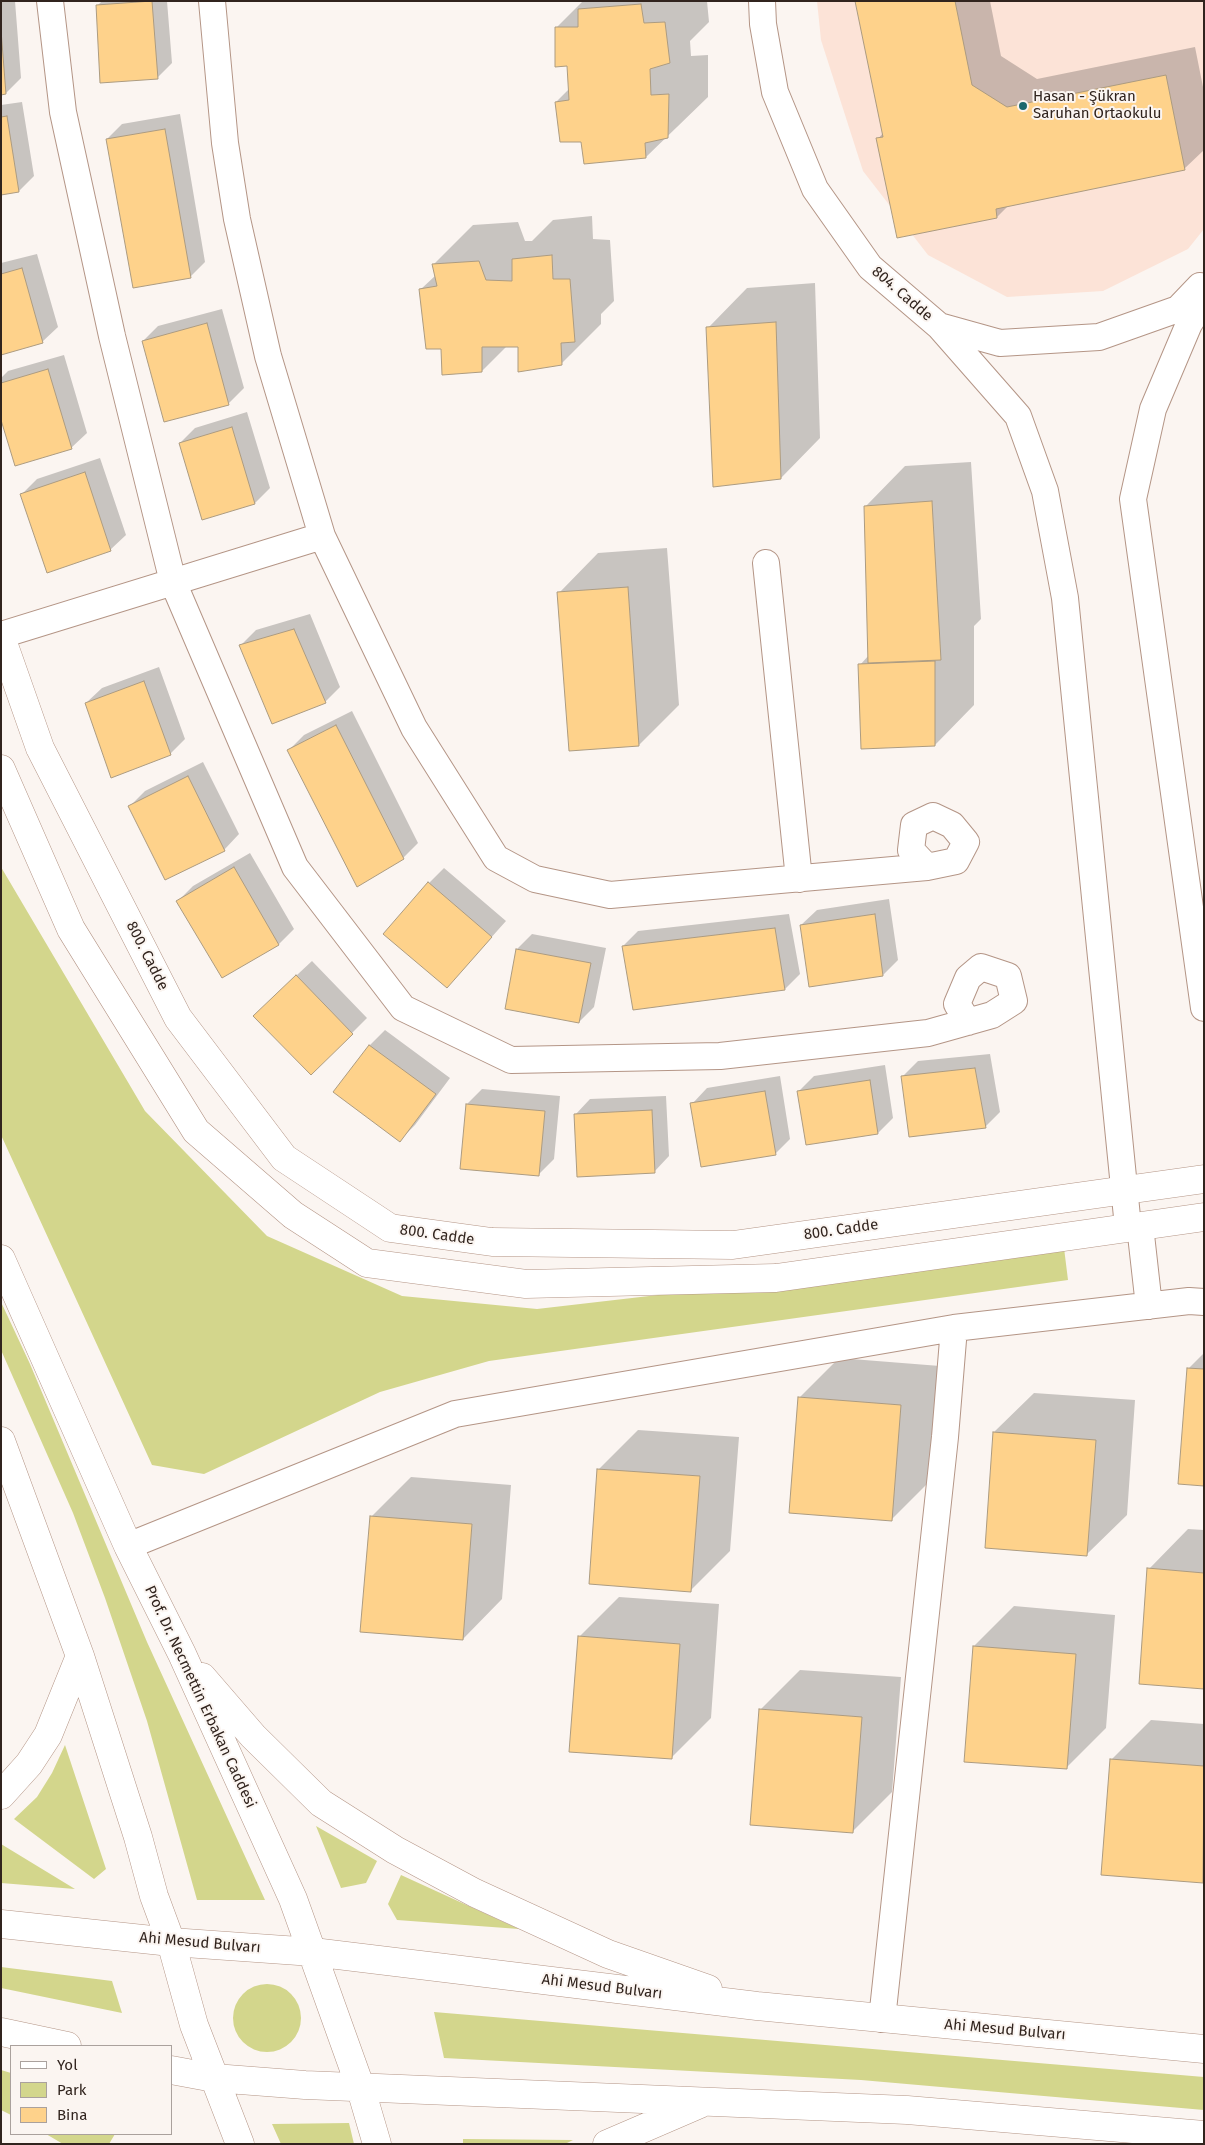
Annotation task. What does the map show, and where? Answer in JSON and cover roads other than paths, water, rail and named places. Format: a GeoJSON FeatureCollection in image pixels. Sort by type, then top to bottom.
{"type":"FeatureCollection","features":[{"type":"Feature","properties":{"kind":"main road","name":"800. Cadde"},"geometry":{"type":"LineString","coordinates":[[1,636],[40,748],[178,1018],[284,1158],[390,1228],[492,1242],[733,1245],[1204,1179]]}},
{"type":"Feature","properties":{"kind":"main road"},"geometry":{"type":"LineString","coordinates":[[1,770],[71,929],[196,1131],[293,1215],[368,1263],[526,1284],[776,1278],[1204,1217]]}},
{"type":"Feature","properties":{"kind":"main road","name":"Prof. Dr. Necmettin Erbakan Caddesi"},"geometry":{"type":"LineString","coordinates":[[1,1259],[128,1546],[182,1654],[293,1899],[360,2086],[377,2144]]}},
{"type":"Feature","properties":{"kind":"main road"},"geometry":{"type":"LineString","coordinates":[[1,1441],[80,1656],[138,1836],[154,1896],[171,1942],[194,2025],[240,2144]]}},
{"type":"Feature","properties":{"kind":"main road"},"geometry":{"type":"LineString","coordinates":[[182,1654],[254,1736],[321,1803],[395,1850],[475,1893],[608,1954],[757,2006]]}},
{"type":"Feature","properties":{"kind":"main road"},"geometry":{"type":"LineString","coordinates":[[1,1795],[29,1764],[48,1735],[80,1656]]}},
{"type":"Feature","properties":{"kind":"main road","name":"Ahi Mesud Bulvarı"},"geometry":{"type":"LineString","coordinates":[[1,1924],[171,1942],[313,1952],[757,2006],[1204,2049]]}},
{"type":"Feature","properties":{"kind":"main road"},"geometry":{"type":"LineString","coordinates":[[1,2032],[62,2045]]}},
{"type":"Feature","properties":{"kind":"main road"},"geometry":{"type":"LineString","coordinates":[[172,2070],[214,2078],[305,2085],[708,2100],[907,2110],[1204,2136]]}},
{"type":"Feature","properties":{"kind":"main road"},"geometry":{"type":"LineString","coordinates":[[607,2144],[708,2100]]}},
{"type":"Feature","properties":{"kind":"street"},"geometry":{"type":"LineString","coordinates":[[50,1],[63,112],[112,336],[173,582],[295,867],[402,1008],[511,1060],[720,1056],[928,1033],[968,1022]]}},
{"type":"Feature","properties":{"kind":"street"},"geometry":{"type":"LineString","coordinates":[[212,1],[225,143],[237,220],[268,356],[322,536],[414,728],[496,858],[535,879],[610,895],[927,867]]}},
{"type":"Feature","properties":{"kind":"street","name":"804. Cadde"},"geometry":{"type":"LineString","coordinates":[[762,1],[763,24],[775,92],[815,188],[870,267],[939,326],[1000,343],[1099,337],[1178,310],[1204,282]]}},
{"type":"Feature","properties":{"kind":"street"},"geometry":{"type":"LineString","coordinates":[[1204,300],[1189,324],[1153,409],[1133,499],[1204,1008]]}},
{"type":"Feature","properties":{"kind":"street"},"geometry":{"type":"LineString","coordinates":[[939,326],[1018,416],[1045,491],[1066,598],[1124,1190],[1134,1226],[1150,1306]]}},
{"type":"Feature","properties":{"kind":"street"},"geometry":{"type":"LineString","coordinates":[[1,636],[322,536]]}},
{"type":"Feature","properties":{"kind":"street"},"geometry":{"type":"LineString","coordinates":[[766,563],[799,879]]}},
{"type":"Feature","properties":{"kind":"street"},"geometry":{"type":"LineString","coordinates":[[128,1546],[455,1414],[954,1328],[1150,1306],[1204,1302]]}},
{"type":"Feature","properties":{"kind":"street"},"geometry":{"type":"LineString","coordinates":[[882,2019],[892,1944],[945,1437],[954,1328]]}},
{"type":"Feature","properties":{"kind":"place","name":"Hasan - Şükran Saruhan Ortaokulu"},"geometry":{"type":"Point","coordinates":[1023,106]}}]}
